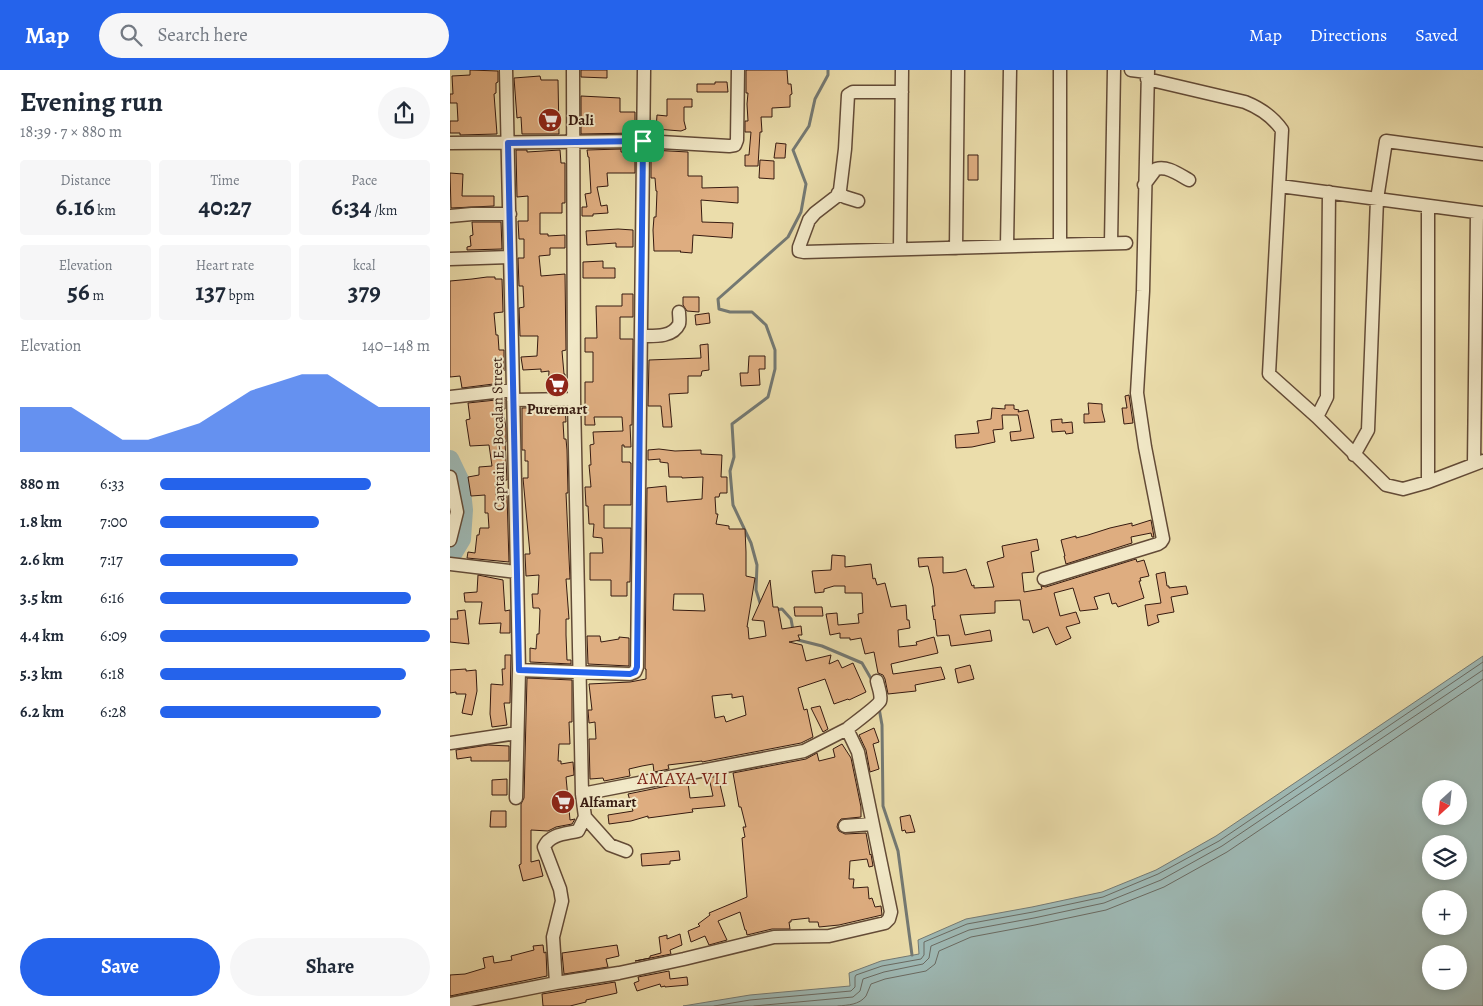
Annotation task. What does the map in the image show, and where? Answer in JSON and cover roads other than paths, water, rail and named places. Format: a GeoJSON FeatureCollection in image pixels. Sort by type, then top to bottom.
{"type":"FeatureCollection","features":[{"type":"Feature","properties":{"kind":"street","name":"Captain E-Bocalan Street"},"geometry":{"type":"LineString","coordinates":[[506,70],[519,670],[516,798]]}},
{"type":"Feature","properties":{"kind":"street"},"geometry":{"type":"LineString","coordinates":[[556,983],[553,937],[562,901],[560,889],[544,847],[547,841],[553,837],[578,831],[585,817],[582,794],[574,399],[572,70]]}},
{"type":"Feature","properties":{"kind":"street"},"geometry":{"type":"LineString","coordinates":[[519,670],[630,674],[635,672],[637,667],[644,70]]}},
{"type":"Feature","properties":{"kind":"street"},"geometry":{"type":"LineString","coordinates":[[450,143],[643,141],[734,145],[737,140],[738,70]]}},
{"type":"Feature","properties":{"kind":"street"},"geometry":{"type":"LineString","coordinates":[[900,249],[902,70]]}},
{"type":"Feature","properties":{"kind":"street"},"geometry":{"type":"LineString","coordinates":[[956,248],[958,70]]}},
{"type":"Feature","properties":{"kind":"street"},"geometry":{"type":"LineString","coordinates":[[1007,246],[1010,70]]}},
{"type":"Feature","properties":{"kind":"street"},"geometry":{"type":"LineString","coordinates":[[1060,70],[1060,245]]}},
{"type":"Feature","properties":{"kind":"street"},"geometry":{"type":"LineString","coordinates":[[1111,243],[1114,70]]}},
{"type":"Feature","properties":{"kind":"street"},"geometry":{"type":"LineString","coordinates":[[1131,70],[1245,102],[1275,120],[1282,130],[1269,374],[1386,485],[1403,489],[1428,482],[1478,463],[1480,213],[1280,186]]}},
{"type":"Feature","properties":{"kind":"street"},"geometry":{"type":"LineString","coordinates":[[1044,579],[1158,544],[1163,539],[1137,393],[1143,291],[1147,74]]}},
{"type":"Feature","properties":{"kind":"street"},"geometry":{"type":"LineString","coordinates":[[902,92],[853,92],[848,95],[845,149],[840,190],[837,196],[809,220],[798,247],[799,251],[1126,243]]}},
{"type":"Feature","properties":{"kind":"street"},"geometry":{"type":"LineString","coordinates":[[1354,455],[1368,430],[1377,199],[1386,142],[1483,154]]}},
{"type":"Feature","properties":{"kind":"street"},"geometry":{"type":"LineString","coordinates":[[1144,185],[1156,168],[1162,167],[1174,171],[1188,180]]}},
{"type":"Feature","properties":{"kind":"street"},"geometry":{"type":"LineString","coordinates":[[1317,418],[1327,397],[1328,192]]}},
{"type":"Feature","properties":{"kind":"street"},"geometry":{"type":"LineString","coordinates":[[838,193],[858,201]]}},
{"type":"Feature","properties":{"kind":"street"},"geometry":{"type":"LineString","coordinates":[[1428,206],[1428,482]]}},
{"type":"Feature","properties":{"kind":"street"},"geometry":{"type":"LineString","coordinates":[[450,216],[510,214]]}},
{"type":"Feature","properties":{"kind":"street"},"geometry":{"type":"LineString","coordinates":[[450,259],[510,257]]}},
{"type":"Feature","properties":{"kind":"street"},"geometry":{"type":"LineString","coordinates":[[641,336],[658,336],[675,330],[680,323],[679,312]]}},
{"type":"Feature","properties":{"kind":"street"},"geometry":{"type":"LineString","coordinates":[[450,397],[513,395],[574,399]]}},
{"type":"Feature","properties":{"kind":"street"},"geometry":{"type":"LineString","coordinates":[[450,477],[458,512],[450,540]]}},
{"type":"Feature","properties":{"kind":"street"},"geometry":{"type":"LineString","coordinates":[[454,565],[517,572]]}},
{"type":"Feature","properties":{"kind":"street"},"geometry":{"type":"LineString","coordinates":[[582,794],[804,750],[847,729],[878,704],[880,692],[877,681]]}},
{"type":"Feature","properties":{"kind":"street"},"geometry":{"type":"LineString","coordinates":[[450,1004],[556,983],[619,973],[774,936],[829,936],[884,923],[889,919],[891,912],[858,752],[847,729]]}},
{"type":"Feature","properties":{"kind":"street"},"geometry":{"type":"LineString","coordinates":[[450,743],[517,733]]}},
{"type":"Feature","properties":{"kind":"street"},"geometry":{"type":"LineString","coordinates":[[585,817],[610,845],[626,851]]}},
{"type":"Feature","properties":{"kind":"street"},"geometry":{"type":"LineString","coordinates":[[844,826],[872,824]]}},
{"type":"Feature","properties":{"kind":"water"},"geometry":{"type":"Polygon","coordinates":[[[1483,656],[1483,1006],[683,1006],[750,995],[850,986],[849,973],[881,961],[919,954],[918,940],[966,919],[1102,892],[1156,870],[1216,836],[1483,656]]]}},
{"type":"Feature","properties":{"kind":"waterway"},"geometry":{"type":"LineString","coordinates":[[761,606],[756,590],[757,565],[751,543],[733,505],[730,471],[734,457],[732,424],[768,397],[775,369],[775,350],[766,325],[752,312],[730,312],[719,309],[718,299],[788,237],[801,212],[806,184],[793,150],[809,126],[815,99],[828,75],[828,70]]}},
{"type":"Feature","properties":{"kind":"waterway"},"geometry":{"type":"LineString","coordinates":[[450,459],[461,482],[464,510],[462,539],[450,559]]}},
{"type":"Feature","properties":{"kind":"waterway"},"geometry":{"type":"LineString","coordinates":[[775,610],[782,609],[791,619],[793,630]]}},
{"type":"Feature","properties":{"kind":"waterway"},"geometry":{"type":"LineString","coordinates":[[796,638],[822,646],[862,663],[873,682]]}},
{"type":"Feature","properties":{"kind":"waterway"},"geometry":{"type":"LineString","coordinates":[[879,708],[882,725],[883,806],[898,851],[912,955]]}},
{"type":"Feature","properties":{"kind":"place","name":"Dali"},"geometry":{"type":"Point","coordinates":[550,120]}},
{"type":"Feature","properties":{"kind":"place","name":"Puremart"},"geometry":{"type":"Point","coordinates":[557,385]}},
{"type":"Feature","properties":{"kind":"place","name":"Alfamart"},"geometry":{"type":"Point","coordinates":[563,802]}},
{"type":"Feature","properties":{"kind":"district","name":"AMAYA VII"},"geometry":{"type":"Point","coordinates":[683,778]}}]}
